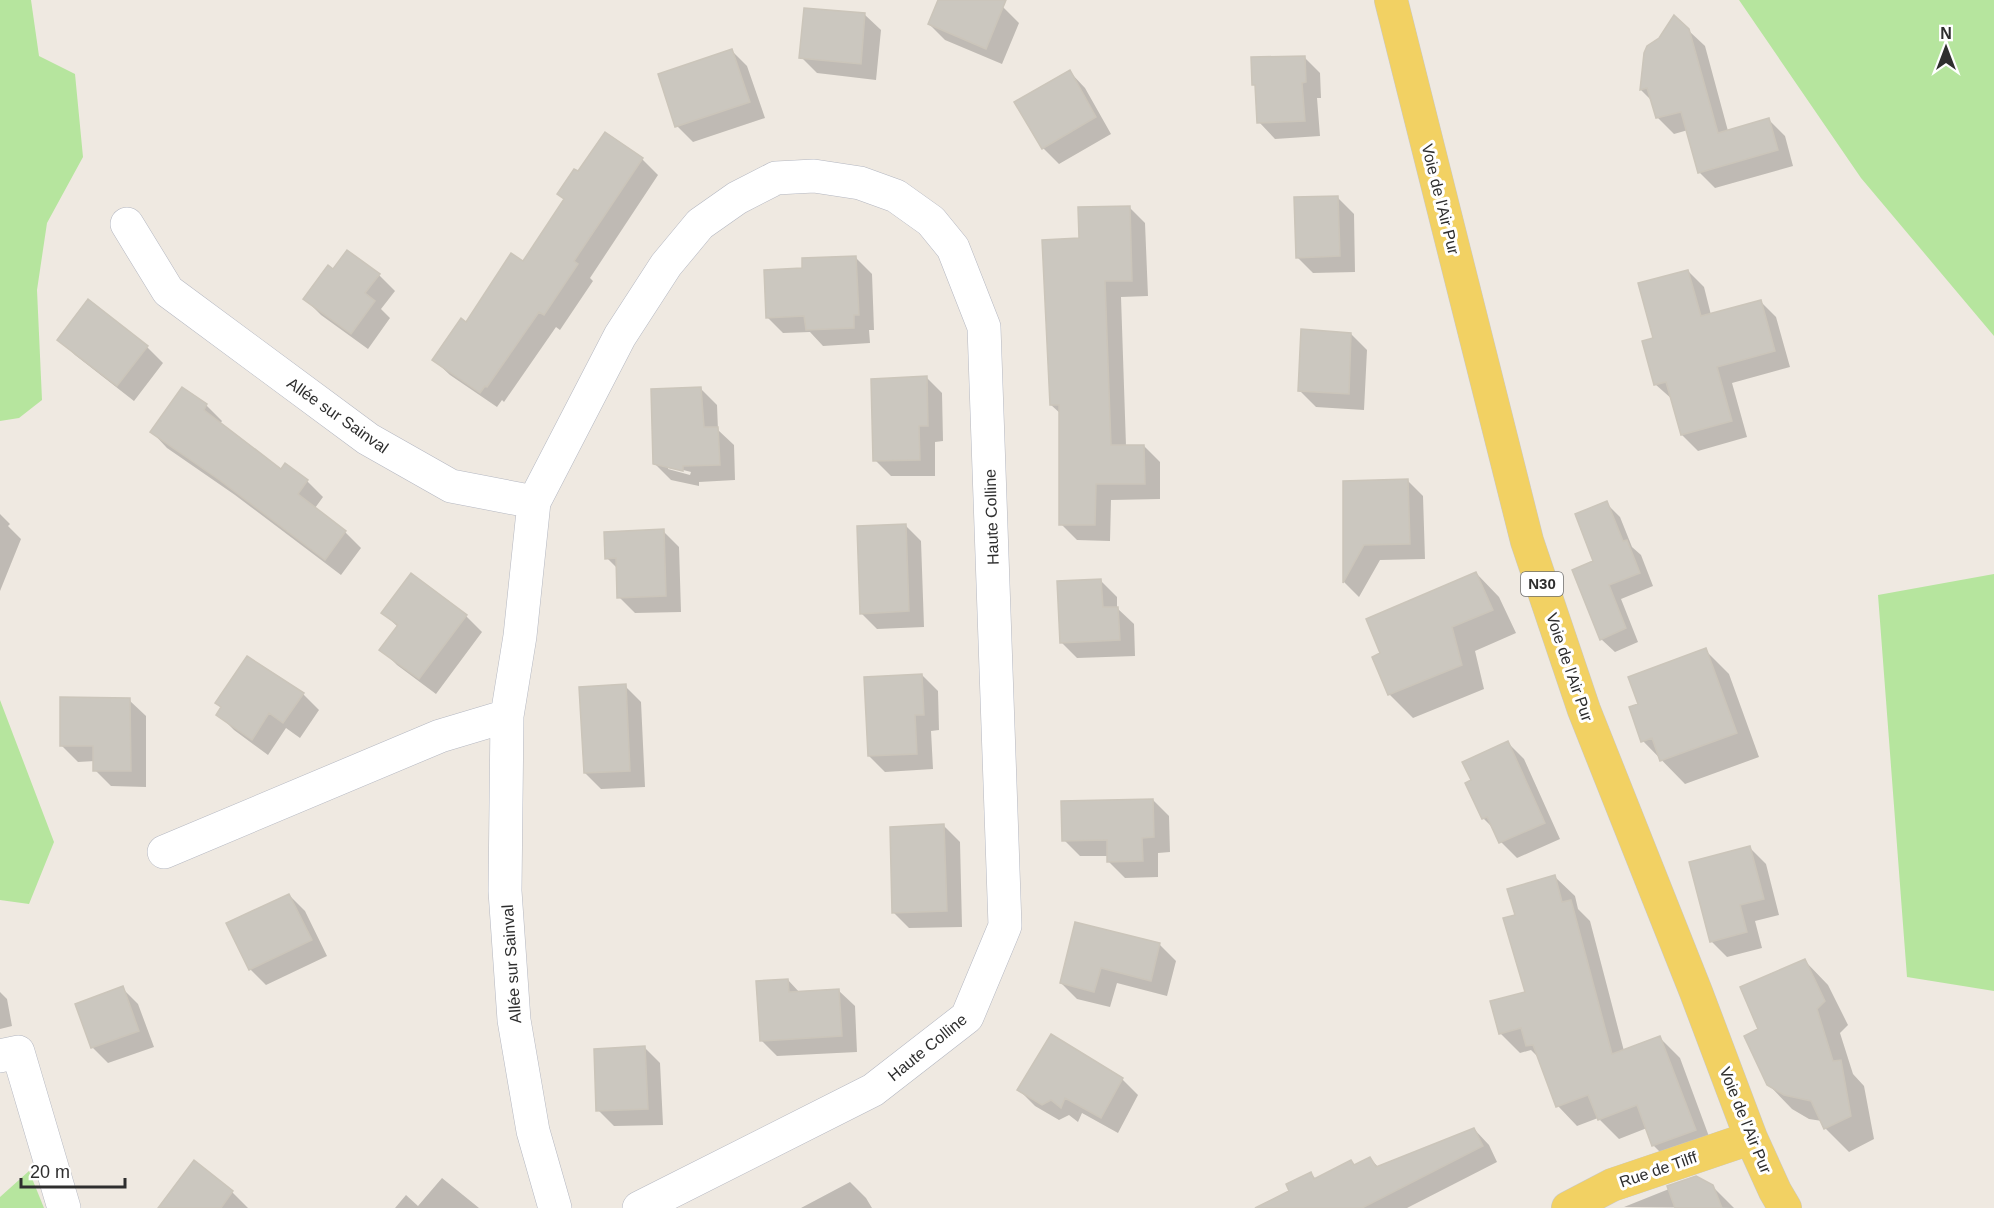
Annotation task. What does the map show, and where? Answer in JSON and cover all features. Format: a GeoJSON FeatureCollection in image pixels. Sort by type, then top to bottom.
{"type":"FeatureCollection","features":[{"type":"Feature","properties":{"kind":"main road","name":"Voie de l'Air Pur"},"geometry":{"type":"LineString","coordinates":[[1391,0],[1527,542],[1584,710],[1696,992],[1751,1138],[1785,1208]]}},
{"type":"Feature","properties":{"kind":"main road","name":"Rue de Tilff"},"geometry":{"type":"LineString","coordinates":[[1568,1208],[1612,1185],[1751,1138]]}},
{"type":"Feature","properties":{"kind":"street","name":"Haute Colline"},"geometry":{"type":"LineString","coordinates":[[534,502],[620,336],[666,265],[700,224],[737,198],[776,178],[814,176],[860,183],[896,196],[931,221],[953,248],[984,327],[1005,926],[967,1017],[873,1090],[639,1208]]}},
{"type":"Feature","properties":{"kind":"street","name":"Allée sur Sainval"},"geometry":{"type":"LineString","coordinates":[[127,224],[168,291],[368,439],[451,486],[534,502],[520,636],[507,716],[505,891],[514,1020],[533,1131],[555,1208]]}},
{"type":"Feature","properties":{"kind":"street"},"geometry":{"type":"LineString","coordinates":[[164,852],[440,736],[507,716]]}},
{"type":"Feature","properties":{"kind":"street"},"geometry":{"type":"LineString","coordinates":[[0,1056],[18,1052],[64,1208]]}},
{"type":"Feature","properties":{"kind":"green space"},"geometry":{"type":"Polygon","coordinates":[[[0,0],[31,0],[39,56],[75,74],[83,157],[47,223],[37,290],[42,400],[19,418],[0,421],[0,0]]]}},
{"type":"Feature","properties":{"kind":"green space"},"geometry":{"type":"Polygon","coordinates":[[[1739,0],[1994,0],[1994,336],[1861,178],[1739,0]]]}},
{"type":"Feature","properties":{"kind":"green space"},"geometry":{"type":"Polygon","coordinates":[[[1994,574],[1994,991],[1907,977],[1878,595],[1994,574]]]}},
{"type":"Feature","properties":{"kind":"green space"},"geometry":{"type":"Polygon","coordinates":[[[0,700],[54,842],[29,904],[0,900],[0,700]]]}},
{"type":"Feature","properties":{"kind":"green space"},"geometry":{"type":"Polygon","coordinates":[[[29,1171],[44,1208],[0,1208],[0,1197],[29,1171]]]}},
{"type":"Feature","properties":{"kind":"building"},"geometry":{"type":"Polygon","coordinates":[[[938,0],[1006,0],[986,49],[928,24],[938,0]]]}},
{"type":"Feature","properties":{"kind":"building"},"geometry":{"type":"Polygon","coordinates":[[[804,8],[865,13],[861,64],[799,58],[804,8]]]}},
{"type":"Feature","properties":{"kind":"building"},"geometry":{"type":"Polygon","coordinates":[[[1674,15],[1689,29],[1718,133],[1769,118],[1778,150],[1698,173],[1681,112],[1656,118],[1647,88],[1640,90],[1644,53],[1647,46],[1659,38],[1674,15]]]}},
{"type":"Feature","properties":{"kind":"building"},"geometry":{"type":"Polygon","coordinates":[[[732,49],[750,102],[675,127],[658,74],[732,49]]]}},
{"type":"Feature","properties":{"kind":"building"},"geometry":{"type":"Polygon","coordinates":[[[1305,56],[1306,82],[1302,83],[1305,121],[1257,123],[1251,57],[1305,56]]]}},
{"type":"Feature","properties":{"kind":"building"},"geometry":{"type":"Polygon","coordinates":[[[1070,70],[1096,117],[1042,149],[1014,102],[1070,70]]]}},
{"type":"Feature","properties":{"kind":"building"},"geometry":{"type":"Polygon","coordinates":[[[605,132],[643,158],[574,261],[578,264],[544,315],[539,312],[487,387],[485,386],[480,393],[432,360],[461,318],[466,322],[511,253],[523,261],[564,199],[557,194],[574,169],[578,171],[605,132]]]}},
{"type":"Feature","properties":{"kind":"building"},"geometry":{"type":"Polygon","coordinates":[[[1338,196],[1340,256],[1296,258],[1294,197],[1338,196]]]}},
{"type":"Feature","properties":{"kind":"building"},"geometry":{"type":"Polygon","coordinates":[[[1130,206],[1132,281],[1105,281],[1111,445],[1144,445],[1145,484],[1096,484],[1095,525],[1059,525],[1059,405],[1050,405],[1042,240],[1079,238],[1078,207],[1130,206]]]}},
{"type":"Feature","properties":{"kind":"building"},"geometry":{"type":"Polygon","coordinates":[[[347,250],[380,274],[365,293],[375,301],[351,334],[303,299],[328,265],[333,269],[347,250]]]}},
{"type":"Feature","properties":{"kind":"building"},"geometry":{"type":"Polygon","coordinates":[[[856,256],[859,315],[854,315],[854,328],[806,330],[804,316],[766,318],[764,270],[802,268],[802,258],[856,256]]]}},
{"type":"Feature","properties":{"kind":"building"},"geometry":{"type":"Polygon","coordinates":[[[1688,270],[1701,316],[1761,300],[1775,351],[1717,367],[1732,421],[1681,435],[1666,382],[1654,385],[1642,341],[1653,338],[1638,283],[1688,270]]]}},
{"type":"Feature","properties":{"kind":"building"},"geometry":{"type":"Polygon","coordinates":[[[88,299],[148,346],[117,386],[57,340],[88,299]]]}},
{"type":"Feature","properties":{"kind":"building"},"geometry":{"type":"Polygon","coordinates":[[[1301,329],[1351,333],[1349,394],[1298,391],[1301,329]]]}},
{"type":"Feature","properties":{"kind":"building"},"geometry":{"type":"Polygon","coordinates":[[[927,376],[928,426],[919,426],[920,460],[873,461],[871,379],[927,376]]]}},
{"type":"Feature","properties":{"kind":"building"},"geometry":{"type":"Polygon","coordinates":[[[182,387],[207,404],[204,410],[281,469],[285,463],[308,480],[298,494],[346,531],[325,560],[218,479],[150,432],[182,387]]]}},
{"type":"Feature","properties":{"kind":"building"},"geometry":{"type":"Polygon","coordinates":[[[701,387],[704,427],[718,427],[720,465],[683,466],[683,471],[653,464],[651,389],[701,387]]]}},
{"type":"Feature","properties":{"kind":"building"},"geometry":{"type":"Polygon","coordinates":[[[1408,479],[1410,544],[1364,545],[1343,583],[1343,481],[1408,479]]]}},
{"type":"Feature","properties":{"kind":"building"},"geometry":{"type":"Polygon","coordinates":[[[1607,501],[1623,541],[1627,540],[1640,573],[1609,585],[1626,628],[1600,640],[1572,570],[1593,561],[1575,514],[1607,501]]]}},
{"type":"Feature","properties":{"kind":"building"},"geometry":{"type":"Polygon","coordinates":[[[906,524],[909,611],[860,614],[857,526],[906,524]]]}},
{"type":"Feature","properties":{"kind":"building"},"geometry":{"type":"Polygon","coordinates":[[[664,529],[666,596],[617,598],[616,558],[605,559],[604,532],[664,529]]]}},
{"type":"Feature","properties":{"kind":"building"},"geometry":{"type":"Polygon","coordinates":[[[1476,572],[1493,610],[1452,627],[1462,665],[1388,695],[1372,657],[1380,653],[1366,619],[1476,572]]]}},
{"type":"Feature","properties":{"kind":"building"},"geometry":{"type":"Polygon","coordinates":[[[411,573],[467,615],[419,679],[379,650],[398,625],[381,613],[411,573]]]}},
{"type":"Feature","properties":{"kind":"building"},"geometry":{"type":"Polygon","coordinates":[[[1101,579],[1103,607],[1118,607],[1120,640],[1060,643],[1057,581],[1101,579]]]}},
{"type":"Feature","properties":{"kind":"building"},"geometry":{"type":"Polygon","coordinates":[[[1706,648],[1737,733],[1660,761],[1652,738],[1641,742],[1629,707],[1638,704],[1628,677],[1706,648]]]}},
{"type":"Feature","properties":{"kind":"building"},"geometry":{"type":"Polygon","coordinates":[[[247,656],[304,693],[283,723],[269,713],[252,740],[216,715],[221,707],[215,703],[247,656]]]}},
{"type":"Feature","properties":{"kind":"building"},"geometry":{"type":"Polygon","coordinates":[[[922,674],[924,715],[915,715],[917,754],[868,756],[864,677],[922,674]]]}},
{"type":"Feature","properties":{"kind":"building"},"geometry":{"type":"Polygon","coordinates":[[[626,684],[630,771],[584,773],[579,687],[626,684]]]}},
{"type":"Feature","properties":{"kind":"building"},"geometry":{"type":"Polygon","coordinates":[[[60,697],[130,698],[131,771],[93,771],[93,746],[60,746],[60,697]]]}},
{"type":"Feature","properties":{"kind":"building"},"geometry":{"type":"Polygon","coordinates":[[[1508,741],[1545,823],[1499,843],[1487,817],[1482,819],[1465,783],[1471,780],[1462,762],[1508,741]]]}},
{"type":"Feature","properties":{"kind":"building"},"geometry":{"type":"Polygon","coordinates":[[[1153,799],[1154,837],[1142,838],[1143,861],[1107,862],[1107,840],[1062,841],[1061,801],[1153,799]]]}},
{"type":"Feature","properties":{"kind":"building"},"geometry":{"type":"Polygon","coordinates":[[[944,824],[947,911],[892,913],[890,827],[944,824]]]}},
{"type":"Feature","properties":{"kind":"building"},"geometry":{"type":"Polygon","coordinates":[[[1750,846],[1764,899],[1740,905],[1747,932],[1710,942],[1689,862],[1750,846]]]}},
{"type":"Feature","properties":{"kind":"building"},"geometry":{"type":"Polygon","coordinates":[[[1555,875],[1562,902],[1571,900],[1612,1054],[1660,1036],[1696,1130],[1652,1146],[1637,1105],[1598,1120],[1588,1095],[1556,1107],[1533,1045],[1526,1046],[1521,1028],[1499,1034],[1490,1001],[1525,992],[1503,918],[1515,915],[1507,889],[1555,875]]]}},
{"type":"Feature","properties":{"kind":"building"},"geometry":{"type":"Polygon","coordinates":[[[289,894],[312,940],[249,970],[226,923],[289,894]]]}},
{"type":"Feature","properties":{"kind":"building"},"geometry":{"type":"Polygon","coordinates":[[[1075,922],[1160,943],[1151,981],[1101,968],[1094,992],[1060,983],[1075,922]]]}},
{"type":"Feature","properties":{"kind":"building"},"geometry":{"type":"Polygon","coordinates":[[[1805,959],[1825,1001],[1817,1009],[1833,1061],[1841,1060],[1851,1116],[1824,1129],[1811,1101],[1784,1095],[1767,1085],[1744,1036],[1758,1029],[1740,987],[1805,959]]]}},
{"type":"Feature","properties":{"kind":"building"},"geometry":{"type":"Polygon","coordinates":[[[788,979],[789,992],[839,989],[842,1036],[760,1041],[756,981],[788,979]]]}},
{"type":"Feature","properties":{"kind":"building"},"geometry":{"type":"Polygon","coordinates":[[[123,986],[139,1031],[91,1048],[75,1004],[123,986]]]}},
{"type":"Feature","properties":{"kind":"building"},"geometry":{"type":"Polygon","coordinates":[[[1051,1034],[1123,1078],[1101,1118],[1065,1098],[1061,1108],[1051,1100],[1042,1105],[1017,1090],[1051,1034]]]}},
{"type":"Feature","properties":{"kind":"building"},"geometry":{"type":"Polygon","coordinates":[[[645,1046],[648,1109],[596,1111],[594,1049],[645,1046]]]}},
{"type":"Feature","properties":{"kind":"building"},"geometry":{"type":"Polygon","coordinates":[[[1474,1128],[1483,1146],[1362,1208],[1255,1208],[1289,1191],[1286,1184],[1311,1172],[1314,1179],[1351,1160],[1354,1165],[1370,1157],[1376,1167],[1474,1128]]]}},
{"type":"Feature","properties":{"kind":"building"},"geometry":{"type":"Polygon","coordinates":[[[194,1160],[233,1191],[221,1208],[158,1208],[194,1160]]]}},
{"type":"Feature","properties":{"kind":"building"},"geometry":{"type":"Polygon","coordinates":[[[1696,1176],[1713,1185],[1722,1208],[1675,1208],[1667,1186],[1696,1176]]]}}]}
